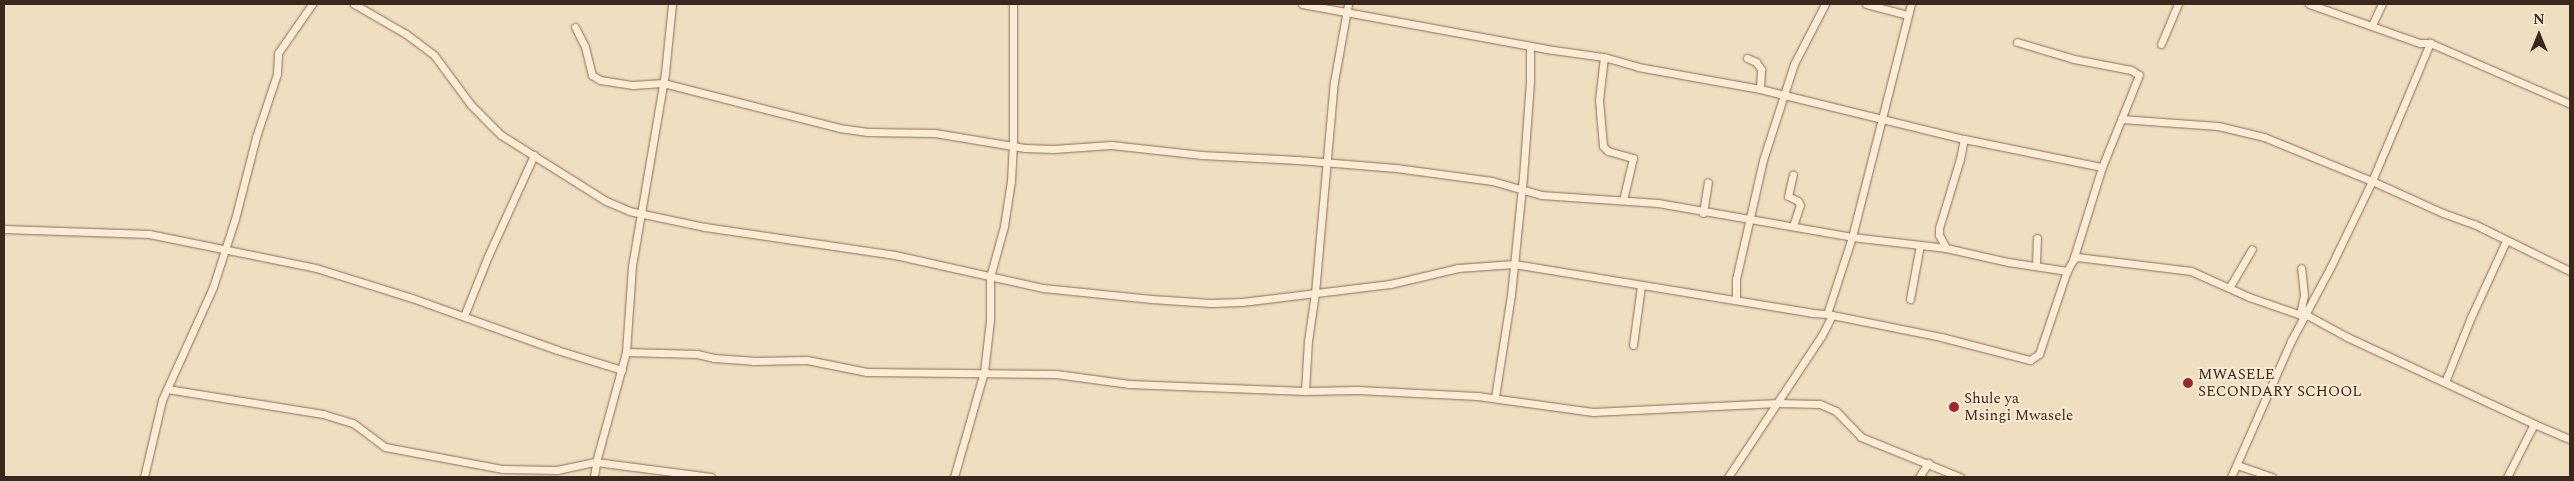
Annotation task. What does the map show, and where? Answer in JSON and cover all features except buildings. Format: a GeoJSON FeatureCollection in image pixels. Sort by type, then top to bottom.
{"type":"FeatureCollection","features":[{"type":"Feature","properties":{"kind":"street"},"geometry":{"type":"LineString","coordinates":[[144,477],[159,410],[213,287],[236,219],[256,137],[277,74],[281,47],[312,4]]}},
{"type":"Feature","properties":{"kind":"street"},"geometry":{"type":"LineString","coordinates":[[354,4],[406,34],[434,54],[480,116],[501,135],[606,201],[640,215],[705,227],[895,255],[1043,288],[1211,303],[1266,300],[1390,284],[1458,268],[1514,264],[1641,286],[1736,299],[1812,314],[1829,314],[1941,337],[2021,359],[2033,359],[2038,357],[2047,337],[2102,167],[2136,87],[2139,75],[2137,72],[2094,61],[2074,59],[2017,42]]}},
{"type":"Feature","properties":{"kind":"street"},"geometry":{"type":"LineString","coordinates":[[594,477],[596,462],[626,352],[629,286],[663,83],[672,4]]}},
{"type":"Feature","properties":{"kind":"street"},"geometry":{"type":"LineString","coordinates":[[954,477],[984,372],[990,320],[990,277],[1005,220],[1013,146],[1013,4]]}},
{"type":"Feature","properties":{"kind":"street"},"geometry":{"type":"LineString","coordinates":[[1302,4],[1348,8],[1530,46],[1604,57],[1670,74],[1760,89],[1964,139],[2102,167]]}},
{"type":"Feature","properties":{"kind":"street"},"geometry":{"type":"LineString","coordinates":[[1736,299],[1735,284],[1763,160],[1802,47],[1825,4]]}},
{"type":"Feature","properties":{"kind":"street"},"geometry":{"type":"LineString","coordinates":[[1866,4],[1908,16]]}},
{"type":"Feature","properties":{"kind":"street"},"geometry":{"type":"LineString","coordinates":[[1728,477],[1822,335],[1852,238],[1880,118],[1911,4]]}},
{"type":"Feature","properties":{"kind":"street"},"geometry":{"type":"LineString","coordinates":[[2160,44],[2178,4]]}},
{"type":"Feature","properties":{"kind":"street"},"geometry":{"type":"LineString","coordinates":[[2309,4],[2420,43],[2430,43],[2570,104]]}},
{"type":"Feature","properties":{"kind":"street"},"geometry":{"type":"LineString","coordinates":[[2372,25],[2382,4]]}},
{"type":"Feature","properties":{"kind":"street"},"geometry":{"type":"LineString","coordinates":[[1304,391],[1334,82],[1348,8]]}},
{"type":"Feature","properties":{"kind":"street"},"geometry":{"type":"LineString","coordinates":[[575,27],[579,32],[590,71],[595,78],[605,82],[633,85],[663,83],[839,128],[868,132],[935,133],[1013,146],[1053,149],[1111,145],[1201,155],[1326,162],[1492,182],[1522,191],[1569,198],[1658,203],[1852,238],[1946,248],[1998,260],[2067,271]]}},
{"type":"Feature","properties":{"kind":"street"},"geometry":{"type":"LineString","coordinates":[[2232,477],[2303,315],[2372,181],[2430,43]]}},
{"type":"Feature","properties":{"kind":"street"},"geometry":{"type":"LineString","coordinates":[[1495,397],[1514,264],[1522,191],[1530,81],[1530,46]]}},
{"type":"Feature","properties":{"kind":"street"},"geometry":{"type":"LineString","coordinates":[[1604,57],[1599,100],[1604,147],[1633,158],[1623,200]]}},
{"type":"Feature","properties":{"kind":"street"},"geometry":{"type":"LineString","coordinates":[[1747,58],[1756,62],[1761,69],[1760,89]]}},
{"type":"Feature","properties":{"kind":"street"},"geometry":{"type":"LineString","coordinates":[[2121,119],[2218,126],[2272,140],[2372,181],[2419,204],[2474,224],[2570,271]]}},
{"type":"Feature","properties":{"kind":"street"},"geometry":{"type":"LineString","coordinates":[[1946,248],[1939,235],[1939,228],[1960,159],[1964,139]]}},
{"type":"Feature","properties":{"kind":"street"},"geometry":{"type":"LineString","coordinates":[[464,316],[488,256],[534,155]]}},
{"type":"Feature","properties":{"kind":"street"},"geometry":{"type":"LineString","coordinates":[[1793,175],[1788,196],[1798,201],[1800,205],[1793,226]]}},
{"type":"Feature","properties":{"kind":"street"},"geometry":{"type":"LineString","coordinates":[[1703,212],[1708,182]]}},
{"type":"Feature","properties":{"kind":"street"},"geometry":{"type":"LineString","coordinates":[[4,229],[149,234],[335,273],[622,370]]}},
{"type":"Feature","properties":{"kind":"street"},"geometry":{"type":"LineString","coordinates":[[2036,265],[2037,238]]}},
{"type":"Feature","properties":{"kind":"street"},"geometry":{"type":"LineString","coordinates":[[2445,382],[2470,317],[2506,241]]}},
{"type":"Feature","properties":{"kind":"street"},"geometry":{"type":"LineString","coordinates":[[1910,300],[1920,245]]}},
{"type":"Feature","properties":{"kind":"street"},"geometry":{"type":"LineString","coordinates":[[2230,288],[2252,249]]}},
{"type":"Feature","properties":{"kind":"street"},"geometry":{"type":"LineString","coordinates":[[2073,260],[2077,257],[2182,269],[2204,276],[2230,288],[2303,315],[2534,424],[2570,439]]}},
{"type":"Feature","properties":{"kind":"street"},"geometry":{"type":"LineString","coordinates":[[2301,268],[2304,295],[2303,315]]}},
{"type":"Feature","properties":{"kind":"street"},"geometry":{"type":"LineString","coordinates":[[1633,345],[1641,286]]}},
{"type":"Feature","properties":{"kind":"street"},"geometry":{"type":"LineString","coordinates":[[626,352],[697,354],[714,358],[753,361],[807,360],[867,372],[1056,374],[1129,384],[1304,391],[1358,390],[1495,397],[1593,412],[1778,403],[1829,406],[1861,437],[1960,477]]}},
{"type":"Feature","properties":{"kind":"street"},"geometry":{"type":"LineString","coordinates":[[167,389],[341,418],[353,423],[385,447],[440,458],[532,471],[557,470],[596,462],[672,475],[711,477]]}},
{"type":"Feature","properties":{"kind":"street"},"geometry":{"type":"LineString","coordinates":[[2507,477],[2534,424]]}},
{"type":"Feature","properties":{"kind":"street"},"geometry":{"type":"LineString","coordinates":[[1919,477],[1928,463]]}},
{"type":"Feature","properties":{"kind":"street"},"geometry":{"type":"LineString","coordinates":[[2237,465],[2272,477]]}},
{"type":"Feature","properties":{"kind":"place","name":"MWASELE SECONDARY SCHOOL"},"geometry":{"type":"Point","coordinates":[2188,383]}},
{"type":"Feature","properties":{"kind":"place","name":"Shule ya Msingi Mwasele"},"geometry":{"type":"Point","coordinates":[1954,407]}}]}
